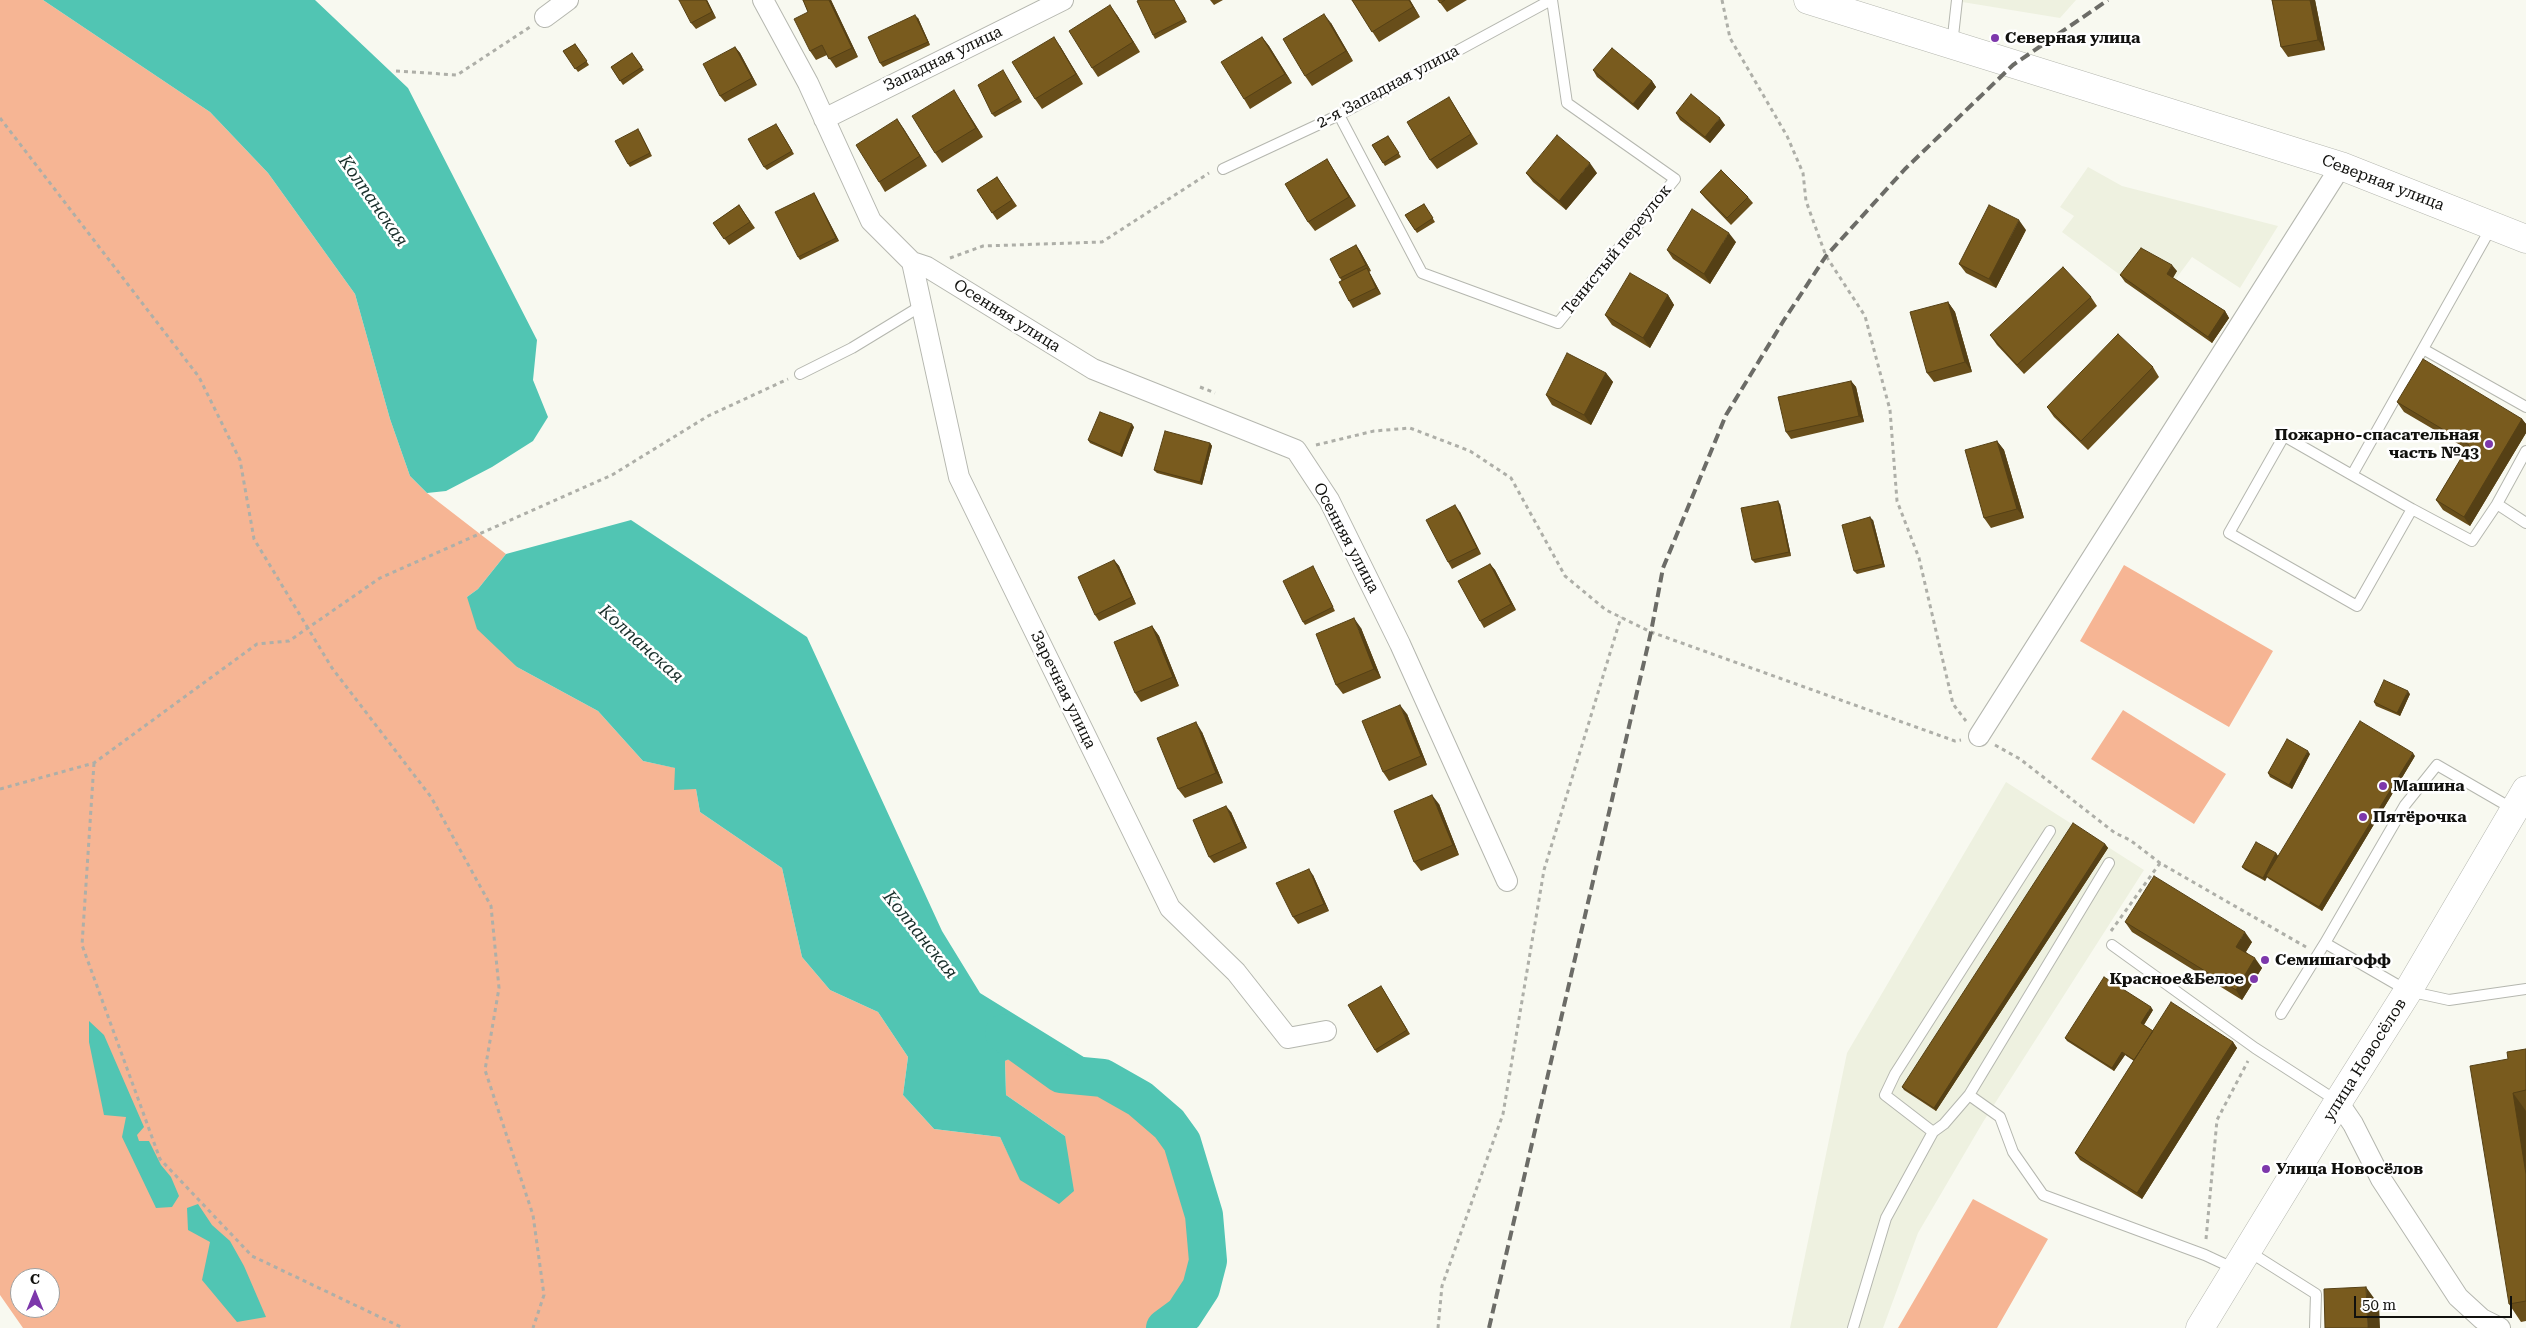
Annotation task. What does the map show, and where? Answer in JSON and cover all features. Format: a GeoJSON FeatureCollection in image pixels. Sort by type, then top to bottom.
{"type":"FeatureCollection","features":[{"type":"Feature","properties":{"kind":"street"},"geometry":{"type":"LineString","coordinates":[[545,17],[568,0]]}},
{"type":"Feature","properties":{"kind":"street"},"geometry":{"type":"LineString","coordinates":[[763,0],[808,84],[871,221],[920,265]]}},
{"type":"Feature","properties":{"kind":"street","name":"Западная улица"},"geometry":{"type":"LineString","coordinates":[[824,119],[1063,0]]}},
{"type":"Feature","properties":{"kind":"street","name":"Северная улица"},"geometry":{"type":"LineString","coordinates":[[1808,0],[2342,166],[2526,239]]}},
{"type":"Feature","properties":{"kind":"street"},"geometry":{"type":"LineString","coordinates":[[1979,736],[2342,166]]}},
{"type":"Feature","properties":{"kind":"street","name":"Заречная улица"},"geometry":{"type":"LineString","coordinates":[[920,265],[922,306],[959,477],[1170,908],[1236,972],[1288,1038],[1326,1031]]}},
{"type":"Feature","properties":{"kind":"street","name":"Осенняя улица"},"geometry":{"type":"LineString","coordinates":[[920,265],[1092,368],[1296,450],[1329,500],[1400,644],[1507,881]]}},
{"type":"Feature","properties":{"kind":"street","name":"улица Новосёлов"},"geometry":{"type":"LineString","coordinates":[[2200,1328],[2408,991],[2520,800]]}},
{"type":"Feature","properties":{"kind":"street"},"geometry":{"type":"LineString","coordinates":[[2338,1102],[2353,1124],[2381,1179],[2458,1297],[2482,1319],[2500,1328]]}},
{"type":"Feature","properties":{"kind":"lane","name":"Тенистый переулок"},"geometry":{"type":"LineString","coordinates":[[1339,115],[1422,273],[1558,323],[1675,179],[1567,103],[1551,0]]}},
{"type":"Feature","properties":{"kind":"lane","name":"2-я Западная улица"},"geometry":{"type":"LineString","coordinates":[[1223,169],[1339,115],[1551,0]]}},
{"type":"Feature","properties":{"kind":"lane"},"geometry":{"type":"LineString","coordinates":[[1952,46],[1957,0]]}},
{"type":"Feature","properties":{"kind":"lane"},"geometry":{"type":"LineString","coordinates":[[2352,475],[2493,226]]}},
{"type":"Feature","properties":{"kind":"lane"},"geometry":{"type":"LineString","coordinates":[[800,374],[852,348],[922,306]]}},
{"type":"Feature","properties":{"kind":"lane"},"geometry":{"type":"LineString","coordinates":[[2423,349],[2526,408]]}},
{"type":"Feature","properties":{"kind":"lane"},"geometry":{"type":"LineString","coordinates":[[2412,509],[2358,606],[2229,533],[2284,436],[2472,541],[2497,504],[2526,451]]}},
{"type":"Feature","properties":{"kind":"lane"},"geometry":{"type":"LineString","coordinates":[[2497,504],[2526,523]]}},
{"type":"Feature","properties":{"kind":"lane"},"geometry":{"type":"LineString","coordinates":[[2281,1014],[2325,944],[2405,805],[2437,766],[2520,800]]}},
{"type":"Feature","properties":{"kind":"lane"},"geometry":{"type":"LineString","coordinates":[[1933,1132],[1885,1094],[1895,1074],[2050,830]]}},
{"type":"Feature","properties":{"kind":"lane"},"geometry":{"type":"LineString","coordinates":[[1853,1328],[1886,1218],[1933,1132],[1944,1124],[1969,1095],[2109,863]]}},
{"type":"Feature","properties":{"kind":"lane"},"geometry":{"type":"LineString","coordinates":[[2325,944],[2408,991],[2449,1000],[2526,989]]}},
{"type":"Feature","properties":{"kind":"lane"},"geometry":{"type":"LineString","coordinates":[[2112,945],[2255,1048],[2338,1102]]}},
{"type":"Feature","properties":{"kind":"lane"},"geometry":{"type":"LineString","coordinates":[[1969,1095],[2000,1117],[2014,1152],[2043,1195],[2205,1255],[2241,1260],[2316,1294],[2315,1328]]}},
{"type":"Feature","properties":{"kind":"path"},"geometry":{"type":"LineString","coordinates":[[1722,0],[1730,38],[1787,136],[1803,173],[1806,201],[1826,256],[1865,316],[1890,410],[1897,501],[1919,558],[1953,704],[1979,736],[2020,759],[2115,833],[2130,840],[2160,863],[2318,954]]}},
{"type":"Feature","properties":{"kind":"path"},"geometry":{"type":"LineString","coordinates":[[396,71],[457,75],[545,17]]}},
{"type":"Feature","properties":{"kind":"path"},"geometry":{"type":"LineString","coordinates":[[0,118],[199,376],[240,460],[254,539],[306,629],[332,668],[431,797],[491,906],[499,988],[485,1070],[533,1214],[544,1295],[533,1328]]}},
{"type":"Feature","properties":{"kind":"path"},"geometry":{"type":"LineString","coordinates":[[920,265],[983,246],[1102,242],[1216,169],[1223,169]]}},
{"type":"Feature","properties":{"kind":"path"},"geometry":{"type":"LineString","coordinates":[[0,789],[94,763],[257,644],[289,641],[380,578],[612,475],[708,416],[800,374]]}},
{"type":"Feature","properties":{"kind":"path"},"geometry":{"type":"LineString","coordinates":[[1199,387],[1217,394]]}},
{"type":"Feature","properties":{"kind":"path"},"geometry":{"type":"LineString","coordinates":[[1296,450],[1374,431],[1410,428],[1470,451],[1510,478],[1565,576],[1606,610],[1651,632],[1955,741],[1979,736]]}},
{"type":"Feature","properties":{"kind":"path"},"geometry":{"type":"LineString","coordinates":[[1438,1328],[1442,1286],[1503,1114],[1544,870],[1620,617]]}},
{"type":"Feature","properties":{"kind":"path"},"geometry":{"type":"LineString","coordinates":[[94,763],[82,945],[160,1158],[252,1256],[404,1328]]}},
{"type":"Feature","properties":{"kind":"path"},"geometry":{"type":"LineString","coordinates":[[2112,945],[2108,935],[2160,863]]}},
{"type":"Feature","properties":{"kind":"path"},"geometry":{"type":"LineString","coordinates":[[2205,1255],[2217,1120],[2255,1048]]}},
{"type":"Feature","properties":{"kind":"shaded area"},"geometry":{"type":"Polygon","coordinates":[[[0,0],[43,0],[210,112],[268,173],[355,294],[390,419],[410,476],[427,493],[506,554],[478,589],[467,597],[517,667],[598,711],[643,761],[676,768],[696,789],[700,812],[782,868],[802,957],[830,990],[878,1012],[908,1057],[903,1095],[934,1129],[1000,1137],[1021,1180],[1065,1136],[1006,1095],[1005,1061],[1017,1055],[1103,1078],[1140,1099],[1169,1124],[1182,1142],[1190,1162],[1204,1215],[1208,1261],[1201,1288],[1184,1314],[1165,1328],[23,1328],[16,1318],[60,1318],[60,1268],[10,1268],[10,1309],[0,1295],[0,0]]]}},
{"type":"Feature","properties":{"kind":"shaded area"},"geometry":{"type":"Polygon","coordinates":[[[1950,0],[2076,0],[2060,18],[1950,0]]]}},
{"type":"Feature","properties":{"kind":"shaded area"},"geometry":{"type":"Polygon","coordinates":[[[2088,167],[2122,186],[2278,226],[2240,288],[2192,257],[2158,303],[2062,232],[2074,216],[2060,207],[2088,167]]]}},
{"type":"Feature","properties":{"kind":"shaded area"},"geometry":{"type":"Polygon","coordinates":[[[2124,565],[2273,651],[2229,727],[2080,641],[2124,565]]]}},
{"type":"Feature","properties":{"kind":"shaded area"},"geometry":{"type":"Polygon","coordinates":[[[2123,710],[2226,774],[2194,824],[2091,759],[2123,710]]]}},
{"type":"Feature","properties":{"kind":"shaded area"},"geometry":{"type":"Polygon","coordinates":[[[2006,782],[2144,870],[1983,1122],[1918,1233],[1883,1328],[1790,1328],[1847,1053],[2006,782]]]}},
{"type":"Feature","properties":{"kind":"shaded area"},"geometry":{"type":"Polygon","coordinates":[[[1973,1199],[2048,1239],[1997,1328],[1898,1328],[1973,1199]]]}},
{"type":"Feature","properties":{"kind":"water"},"geometry":{"type":"Polygon","coordinates":[[[43,0],[315,0],[408,88],[537,340],[533,380],[548,417],[533,441],[492,467],[446,491],[427,493],[410,476],[390,419],[355,294],[268,173],[210,112],[43,0]]]}},
{"type":"Feature","properties":{"kind":"water"},"geometry":{"type":"Polygon","coordinates":[[[631,520],[807,637],[942,931],[980,993],[1100,1067],[1103,1078],[1018,1055],[1005,1061],[1006,1095],[1065,1136],[1074,1191],[1059,1204],[1020,1180],[1000,1137],[934,1129],[903,1095],[908,1057],[878,1012],[830,990],[802,957],[782,868],[700,812],[696,789],[674,790],[675,768],[643,761],[598,711],[517,667],[477,629],[467,597],[478,589],[506,554],[631,520]]]}},
{"type":"Feature","properties":{"kind":"water"},"geometry":{"type":"Polygon","coordinates":[[[89,1021],[104,1035],[144,1127],[137,1135],[139,1141],[149,1141],[161,1165],[171,1177],[179,1196],[172,1207],[156,1208],[122,1137],[126,1117],[104,1115],[89,1042],[89,1021]]]}},
{"type":"Feature","properties":{"kind":"water"},"geometry":{"type":"Polygon","coordinates":[[[198,1204],[212,1225],[230,1241],[244,1266],[266,1317],[237,1322],[202,1280],[210,1242],[188,1230],[187,1208],[198,1204]]]}},
{"type":"Feature","properties":{"kind":"building"},"geometry":{"type":"Polygon","coordinates":[[[679,0],[706,0],[712,12],[691,23],[679,0]]]}},
{"type":"Feature","properties":{"kind":"building"},"geometry":{"type":"Polygon","coordinates":[[[803,0],[829,0],[852,48],[829,59],[822,45],[810,51],[794,19],[808,12],[803,0]]]}},
{"type":"Feature","properties":{"kind":"building"},"geometry":{"type":"Polygon","coordinates":[[[1174,0],[1185,19],[1153,35],[1137,1],[1174,0]]]}},
{"type":"Feature","properties":{"kind":"building"},"geometry":{"type":"Polygon","coordinates":[[[1352,0],[1409,0],[1413,7],[1372,32],[1352,0]]]}},
{"type":"Feature","properties":{"kind":"building"},"geometry":{"type":"Polygon","coordinates":[[[2272,0],[2310,0],[2318,40],[2281,47],[2272,0]]]}},
{"type":"Feature","properties":{"kind":"building"},"geometry":{"type":"Polygon","coordinates":[[[1110,5],[1133,42],[1092,68],[1069,31],[1110,5]]]}},
{"type":"Feature","properties":{"kind":"building"},"geometry":{"type":"Polygon","coordinates":[[[1324,14],[1346,51],[1305,76],[1283,39],[1324,14]]]}},
{"type":"Feature","properties":{"kind":"building"},"geometry":{"type":"Polygon","coordinates":[[[915,15],[928,42],[880,63],[868,37],[915,15]]]}},
{"type":"Feature","properties":{"kind":"building"},"geometry":{"type":"Polygon","coordinates":[[[1054,37],[1076,74],[1035,99],[1012,62],[1054,37]]]}},
{"type":"Feature","properties":{"kind":"building"},"geometry":{"type":"Polygon","coordinates":[[[1262,37],[1285,74],[1244,99],[1221,62],[1262,37]]]}},
{"type":"Feature","properties":{"kind":"building"},"geometry":{"type":"Polygon","coordinates":[[[575,44],[587,61],[575,69],[563,51],[575,44]]]}},
{"type":"Feature","properties":{"kind":"building"},"geometry":{"type":"Polygon","coordinates":[[[735,47],[752,78],[720,96],[703,64],[735,47]]]}},
{"type":"Feature","properties":{"kind":"building"},"geometry":{"type":"Polygon","coordinates":[[[1612,48],[1652,81],[1633,104],[1593,70],[1612,48]]]}},
{"type":"Feature","properties":{"kind":"building"},"geometry":{"type":"Polygon","coordinates":[[[632,53],[642,67],[620,81],[611,67],[632,53]]]}},
{"type":"Feature","properties":{"kind":"building"},"geometry":{"type":"Polygon","coordinates":[[[1003,70],[1019,98],[992,114],[978,85],[1003,70]]]}},
{"type":"Feature","properties":{"kind":"building"},"geometry":{"type":"Polygon","coordinates":[[[954,90],[976,128],[935,153],[912,116],[954,90]]]}},
{"type":"Feature","properties":{"kind":"building"},"geometry":{"type":"Polygon","coordinates":[[[1691,94],[1720,118],[1705,137],[1676,113],[1691,94]]]}},
{"type":"Feature","properties":{"kind":"building"},"geometry":{"type":"Polygon","coordinates":[[[1449,97],[1471,134],[1430,160],[1407,122],[1449,97]]]}},
{"type":"Feature","properties":{"kind":"building"},"geometry":{"type":"Polygon","coordinates":[[[897,119],[920,156],[879,182],[856,145],[897,119]]]}},
{"type":"Feature","properties":{"kind":"building"},"geometry":{"type":"Polygon","coordinates":[[[776,124],[792,151],[764,167],[748,139],[776,124]]]}},
{"type":"Feature","properties":{"kind":"building"},"geometry":{"type":"Polygon","coordinates":[[[638,129],[650,153],[628,164],[615,141],[638,129]]]}},
{"type":"Feature","properties":{"kind":"building"},"geometry":{"type":"Polygon","coordinates":[[[1557,135],[1590,163],[1559,201],[1526,173],[1557,135]]]}},
{"type":"Feature","properties":{"kind":"building"},"geometry":{"type":"Polygon","coordinates":[[[1388,136],[1399,153],[1383,163],[1372,145],[1388,136]]]}},
{"type":"Feature","properties":{"kind":"building"},"geometry":{"type":"Polygon","coordinates":[[[1327,159],[1349,197],[1308,222],[1285,184],[1327,159]]]}},
{"type":"Feature","properties":{"kind":"building"},"geometry":{"type":"Polygon","coordinates":[[[1721,170],[1748,197],[1727,218],[1700,192],[1721,170]]]}},
{"type":"Feature","properties":{"kind":"building"},"geometry":{"type":"Polygon","coordinates":[[[997,177],[1012,200],[992,213],[977,190],[997,177]]]}},
{"type":"Feature","properties":{"kind":"building"},"geometry":{"type":"Polygon","coordinates":[[[814,193],[836,238],[798,257],[775,212],[814,193]]]}},
{"type":"Feature","properties":{"kind":"building"},"geometry":{"type":"Polygon","coordinates":[[[1424,204],[1433,218],[1415,230],[1405,215],[1424,204]]]}},
{"type":"Feature","properties":{"kind":"building"},"geometry":{"type":"Polygon","coordinates":[[[739,205],[750,222],[724,239],[713,223],[739,205]]]}},
{"type":"Feature","properties":{"kind":"building"},"geometry":{"type":"Polygon","coordinates":[[[1989,205],[2019,220],[1989,279],[1959,264],[1989,205]]]}},
{"type":"Feature","properties":{"kind":"building"},"geometry":{"type":"Polygon","coordinates":[[[1692,209],[1729,233],[1704,274],[1667,250],[1692,209]]]}},
{"type":"Feature","properties":{"kind":"building"},"geometry":{"type":"Polygon","coordinates":[[[1356,245],[1366,265],[1340,278],[1330,259],[1356,245]]]}},
{"type":"Feature","properties":{"kind":"building"},"geometry":{"type":"Polygon","coordinates":[[[2141,248],[2172,265],[2167,274],[2225,311],[2208,337],[2120,275],[2141,248]]]}},
{"type":"Feature","properties":{"kind":"building"},"geometry":{"type":"Polygon","coordinates":[[[2063,267],[2091,297],[2017,365],[1990,335],[2063,267]]]}},
{"type":"Feature","properties":{"kind":"building"},"geometry":{"type":"Polygon","coordinates":[[[1367,268],[1376,288],[1349,301],[1339,282],[1367,268]]]}},
{"type":"Feature","properties":{"kind":"building"},"geometry":{"type":"Polygon","coordinates":[[[1630,273],[1668,295],[1643,338],[1605,315],[1630,273]]]}},
{"type":"Feature","properties":{"kind":"building"},"geometry":{"type":"Polygon","coordinates":[[[1948,302],[1965,362],[1927,373],[1910,312],[1948,302]]]}},
{"type":"Feature","properties":{"kind":"building"},"geometry":{"type":"Polygon","coordinates":[[[2118,334],[2153,367],[2081,441],[2047,407],[2118,334]]]}},
{"type":"Feature","properties":{"kind":"building"},"geometry":{"type":"Polygon","coordinates":[[[1567,353],[1606,373],[1584,415],[1546,395],[1567,353]]]}},
{"type":"Feature","properties":{"kind":"building","name":"Пожарно-спасательная часть №43"},"geometry":{"type":"Polygon","coordinates":[[[2423,359],[2522,419],[2464,517],[2436,500],[2469,445],[2397,402],[2423,359]]]}},
{"type":"Feature","properties":{"kind":"building"},"geometry":{"type":"Polygon","coordinates":[[[1851,381],[1859,416],[1786,432],[1778,397],[1851,381]]]}},
{"type":"Feature","properties":{"kind":"building"},"geometry":{"type":"Polygon","coordinates":[[[1100,412],[1132,424],[1120,454],[1088,440],[1100,412]]]}},
{"type":"Feature","properties":{"kind":"building"},"geometry":{"type":"Polygon","coordinates":[[[1165,431],[1210,443],[1200,482],[1154,470],[1165,431]]]}},
{"type":"Feature","properties":{"kind":"building"},"geometry":{"type":"Polygon","coordinates":[[[1997,441],[2017,509],[1984,518],[1965,450],[1997,441]]]}},
{"type":"Feature","properties":{"kind":"building"},"geometry":{"type":"Polygon","coordinates":[[[1778,501],[1789,552],[1752,560],[1741,508],[1778,501]]]}},
{"type":"Feature","properties":{"kind":"building"},"geometry":{"type":"Polygon","coordinates":[[[1455,505],[1477,548],[1448,562],[1426,520],[1455,505]]]}},
{"type":"Feature","properties":{"kind":"building"},"geometry":{"type":"Polygon","coordinates":[[[1870,517],[1883,564],[1854,571],[1842,525],[1870,517]]]}},
{"type":"Feature","properties":{"kind":"building"},"geometry":{"type":"Polygon","coordinates":[[[1114,560],[1132,597],[1095,615],[1078,577],[1114,560]]]}},
{"type":"Feature","properties":{"kind":"building"},"geometry":{"type":"Polygon","coordinates":[[[1490,564],[1511,604],[1480,621],[1458,581],[1490,564]]]}},
{"type":"Feature","properties":{"kind":"building"},"geometry":{"type":"Polygon","coordinates":[[[1313,566],[1333,607],[1303,622],[1283,581],[1313,566]]]}},
{"type":"Feature","properties":{"kind":"building"},"geometry":{"type":"Polygon","coordinates":[[[1354,618],[1374,669],[1336,685],[1316,634],[1354,618]]]}},
{"type":"Feature","properties":{"kind":"building"},"geometry":{"type":"Polygon","coordinates":[[[1152,626],[1173,677],[1135,693],[1114,642],[1152,626]]]}},
{"type":"Feature","properties":{"kind":"building"},"geometry":{"type":"Polygon","coordinates":[[[2384,680],[2408,691],[2397,713],[2374,702],[2384,680]]]}},
{"type":"Feature","properties":{"kind":"building"},"geometry":{"type":"Polygon","coordinates":[[[1400,705],[1421,756],[1383,772],[1362,721],[1400,705]]]}},
{"type":"Feature","properties":{"kind":"building"},"geometry":{"type":"Polygon","coordinates":[[[2360,721],[2413,753],[2319,907],[2266,876],[2360,721]]]}},
{"type":"Feature","properties":{"kind":"building"},"geometry":{"type":"Polygon","coordinates":[[[1196,722],[1216,773],[1178,789],[1157,738],[1196,722]]]}},
{"type":"Feature","properties":{"kind":"building"},"geometry":{"type":"Polygon","coordinates":[[[2287,739],[2308,751],[2289,785],[2268,773],[2287,739]]]}},
{"type":"Feature","properties":{"kind":"building"},"geometry":{"type":"Polygon","coordinates":[[[1432,795],[1453,845],[1414,862],[1394,811],[1432,795]]]}},
{"type":"Feature","properties":{"kind":"building"},"geometry":{"type":"Polygon","coordinates":[[[1226,806],[1242,842],[1209,857],[1193,820],[1226,806]]]}},
{"type":"Feature","properties":{"kind":"building"},"geometry":{"type":"Polygon","coordinates":[[[2073,823],[2105,844],[1934,1108],[1902,1087],[2073,823]]]}},
{"type":"Feature","properties":{"kind":"building"},"geometry":{"type":"Polygon","coordinates":[[[2256,842],[2276,853],[2263,878],[2242,867],[2256,842]]]}},
{"type":"Feature","properties":{"kind":"building"},"geometry":{"type":"Polygon","coordinates":[[[1309,869],[1324,904],[1293,917],[1276,883],[1309,869]]]}},
{"type":"Feature","properties":{"kind":"building"},"geometry":{"type":"Polygon","coordinates":[[[2154,876],[2245,932],[2236,947],[2255,958],[2236,990],[2125,922],[2154,876]]]}},
{"type":"Feature","properties":{"kind":"building"},"geometry":{"type":"Polygon","coordinates":[[[2104,977],[2151,1007],[2141,1023],[2153,1031],[2134,1060],[2122,1052],[2112,1068],[2065,1038],[2104,977]]]}},
{"type":"Feature","properties":{"kind":"building"},"geometry":{"type":"Polygon","coordinates":[[[1381,986],[1407,1030],[1375,1050],[1348,1005],[1381,986]]]}},
{"type":"Feature","properties":{"kind":"building"},"geometry":{"type":"Polygon","coordinates":[[[2171,1002],[2233,1042],[2137,1193],[2075,1153],[2171,1002]]]}},
{"type":"Feature","properties":{"kind":"building"},"geometry":{"type":"Polygon","coordinates":[[[2526,1049],[2526,1090],[2513,1093],[2526,1174],[2526,1301],[2509,1304],[2470,1066],[2508,1059],[2507,1052],[2526,1049]]]}},
{"type":"Feature","properties":{"kind":"building"},"geometry":{"type":"Polygon","coordinates":[[[2366,1287],[2368,1328],[2325,1328],[2324,1289],[2366,1287]]]}},
{"type":"Feature","properties":{"kind":"waterway","name":"Колпанская"},"geometry":{"type":"LineString","coordinates":[[1004,1033],[1061,1074],[1103,1078],[1140,1099],[1169,1124],[1182,1142],[1204,1215],[1208,1261],[1201,1288],[1184,1314],[1165,1328]]}},
{"type":"Feature","properties":{"kind":"railway"},"geometry":{"type":"LineString","coordinates":[[1489,1328],[1651,632],[1663,568],[1726,415],[1826,256],[1905,169],[2013,65],[2108,0]]}},
{"type":"Feature","properties":{"kind":"place","name":"Северная улица"},"geometry":{"type":"Point","coordinates":[1995,38]}},
{"type":"Feature","properties":{"kind":"place","name":"Пожарно-спасательная часть №43"},"geometry":{"type":"Point","coordinates":[2489,444]}},
{"type":"Feature","properties":{"kind":"place","name":"Машина"},"geometry":{"type":"Point","coordinates":[2383,786]}},
{"type":"Feature","properties":{"kind":"place","name":"Пятёрочка"},"geometry":{"type":"Point","coordinates":[2363,817]}},
{"type":"Feature","properties":{"kind":"place","name":"Семишагофф"},"geometry":{"type":"Point","coordinates":[2265,960]}},
{"type":"Feature","properties":{"kind":"place","name":"Красное&Белое"},"geometry":{"type":"Point","coordinates":[2254,979]}},
{"type":"Feature","properties":{"kind":"place","name":"Улица Новосёлов"},"geometry":{"type":"Point","coordinates":[2266,1169]}}]}
